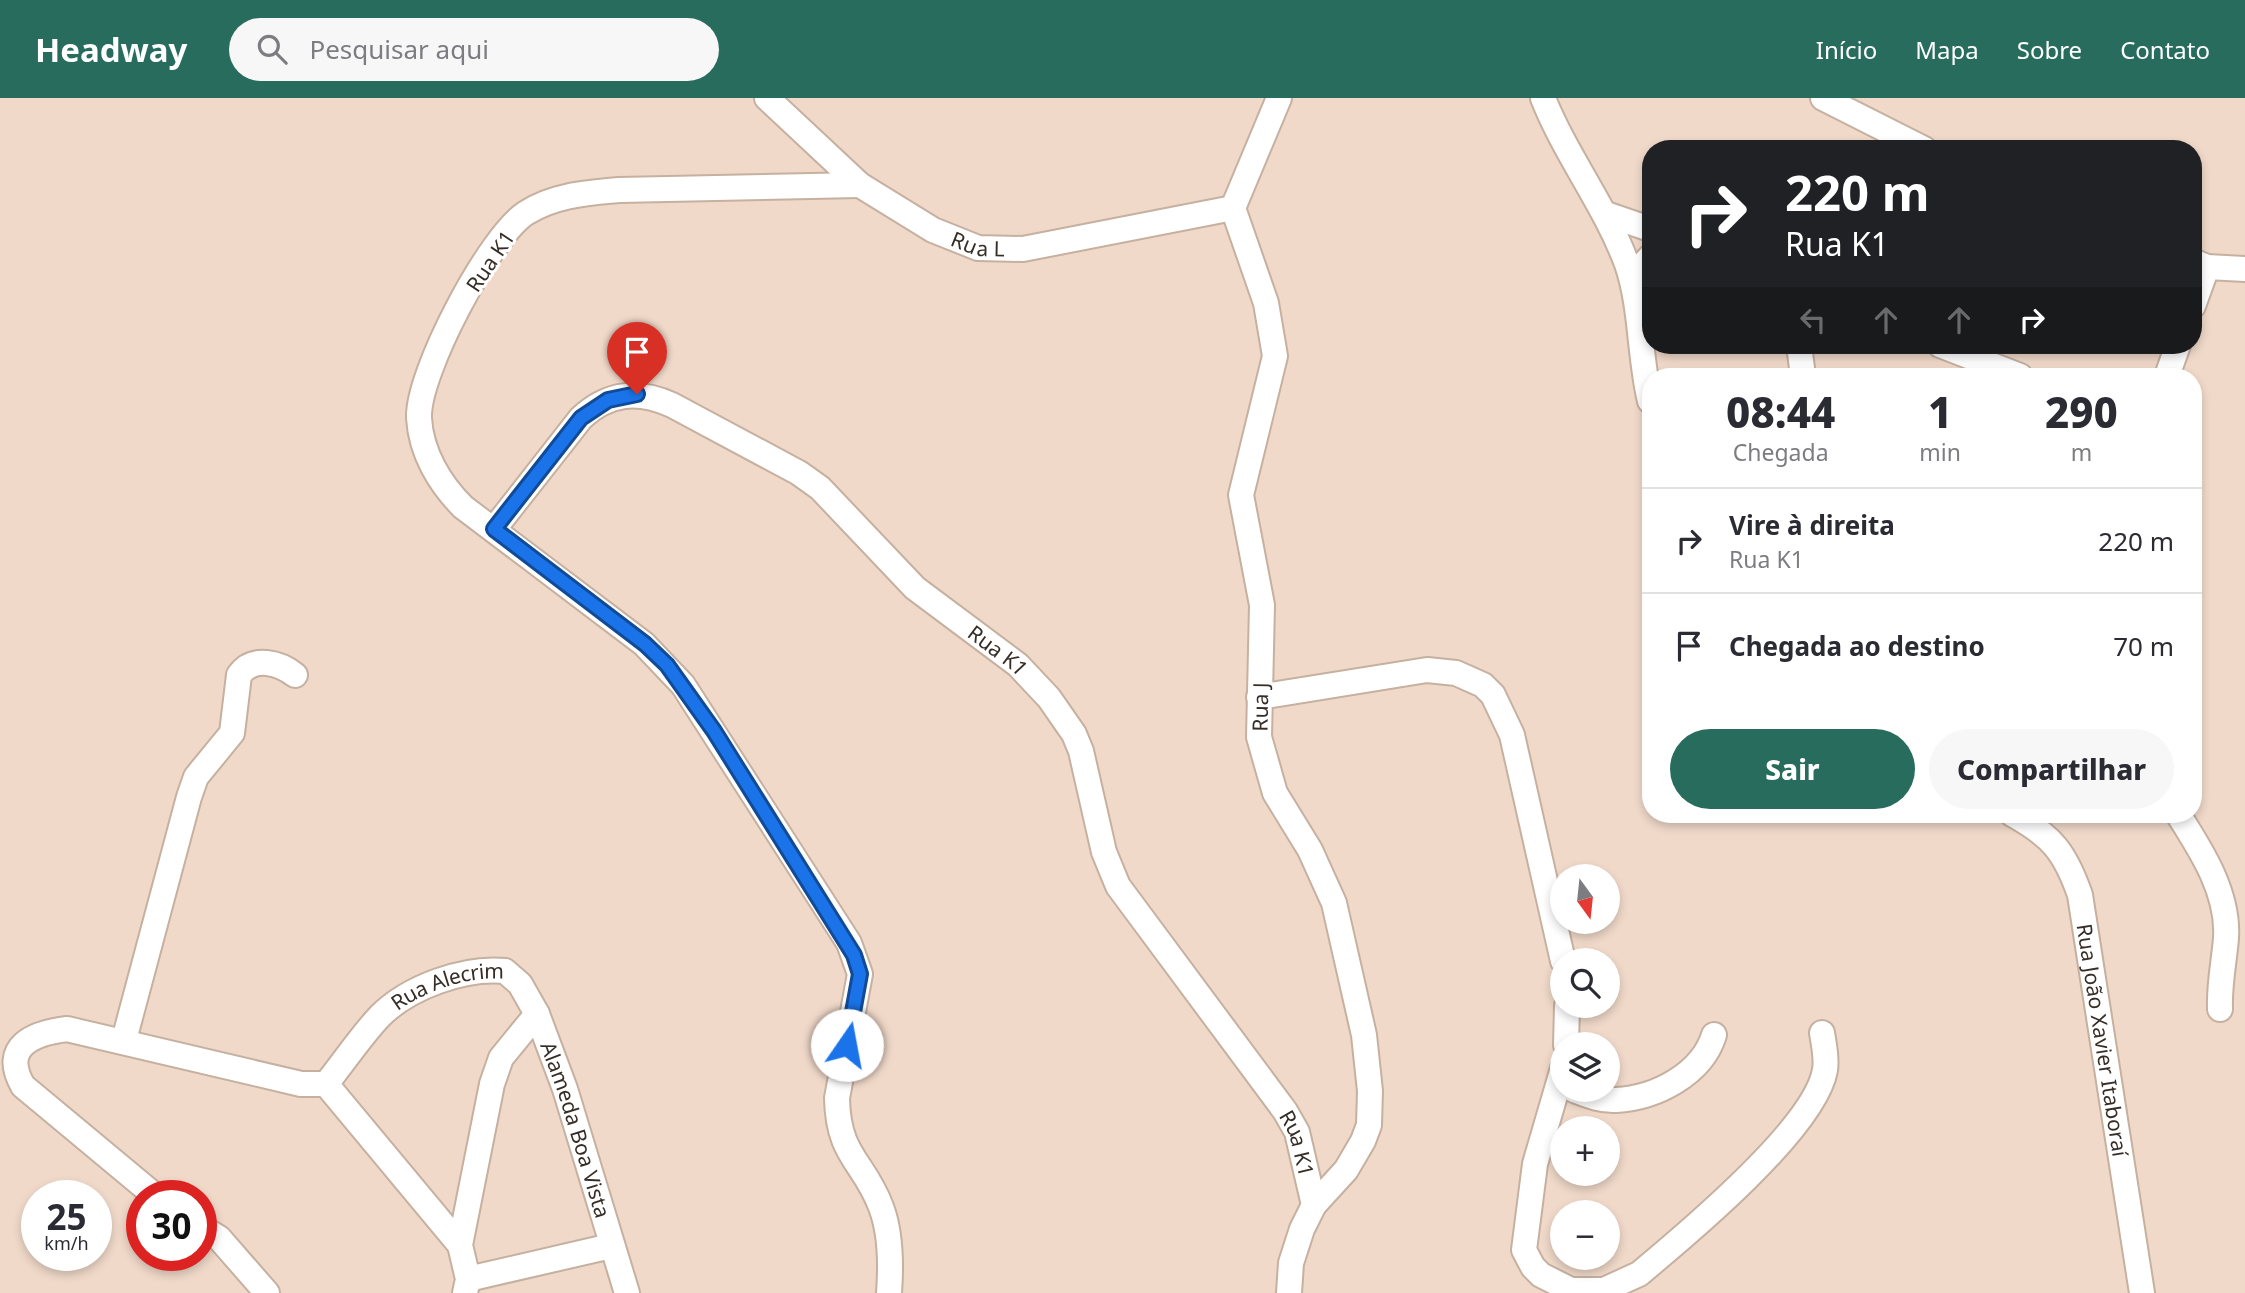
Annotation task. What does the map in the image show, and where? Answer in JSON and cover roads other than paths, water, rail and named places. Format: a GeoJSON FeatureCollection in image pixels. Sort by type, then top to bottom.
{"type":"FeatureCollection","features":[{"type":"Feature","properties":{"kind":"street","name":"Rua L"},"geometry":{"type":"LineString","coordinates":[[767,98],[860,185],[958,242],[1000,250],[1051,244],[1233,208]]}},
{"type":"Feature","properties":{"kind":"street"},"geometry":{"type":"LineString","coordinates":[[1233,208],[1279,98]]}},
{"type":"Feature","properties":{"kind":"street"},"geometry":{"type":"LineString","coordinates":[[1543,98],[1567,151],[1606,214],[1634,288],[1642,344]]}},
{"type":"Feature","properties":{"kind":"street"},"geometry":{"type":"LineString","coordinates":[[1823,98],[1906,140]]}},
{"type":"Feature","properties":{"kind":"street","name":"Rua K1"},"geometry":{"type":"LineString","coordinates":[[860,185],[693,186],[585,193],[538,206],[508,229],[472,283],[421,391],[419,419],[432,466],[445,489],[463,508],[645,644],[667,665],[714,731],[849,943],[860,974],[837,1098],[838,1114],[845,1147],[881,1205],[886,1223],[889,1293]]}},
{"type":"Feature","properties":{"kind":"street","name":"Rua J"},"geometry":{"type":"LineString","coordinates":[[1233,208],[1266,303],[1275,356],[1241,495],[1260,581],[1262,625],[1259,737],[1267,775],[1310,850],[1334,902],[1368,1062],[1371,1109],[1363,1141],[1346,1170],[1314,1205],[1290,1263],[1289,1293]]}},
{"type":"Feature","properties":{"kind":"street"},"geometry":{"type":"LineString","coordinates":[[1606,214],[1642,226]]}},
{"type":"Feature","properties":{"kind":"street"},"geometry":{"type":"LineString","coordinates":[[2202,264],[2245,269]]}},
{"type":"Feature","properties":{"kind":"street"},"geometry":{"type":"LineString","coordinates":[[1634,288],[1642,266]]}},
{"type":"Feature","properties":{"kind":"street"},"geometry":{"type":"LineString","coordinates":[[1963,354],[1999,368]]}},
{"type":"Feature","properties":{"kind":"street","name":"Rua K1"},"geometry":{"type":"LineString","coordinates":[[494,529],[581,418],[592,407],[623,396],[651,396],[672,405],[799,473],[820,488],[915,588],[1018,665],[1062,715],[1082,751],[1109,871],[1285,1111],[1297,1132],[1314,1205]]}},
{"type":"Feature","properties":{"kind":"street"},"geometry":{"type":"LineString","coordinates":[[124,1041],[189,797],[196,778],[232,733],[239,674],[250,665],[271,663],[295,675]]}},
{"type":"Feature","properties":{"kind":"street"},"geometry":{"type":"LineString","coordinates":[[1259,697],[1427,670],[1456,673],[1483,685],[1493,695],[1512,735],[1560,948]]}},
{"type":"Feature","properties":{"kind":"street","name":"Rua João Xavier Itaboraí"},"geometry":{"type":"LineString","coordinates":[[2029,823],[2052,841],[2064,855],[2080,895],[2142,1293]]}},
{"type":"Feature","properties":{"kind":"street"},"geometry":{"type":"LineString","coordinates":[[2184,823],[2199,846],[2217,886],[2224,913],[2227,936],[2219,985],[2220,1009]]}},
{"type":"Feature","properties":{"kind":"street","name":"Rua Alecrim"},"geometry":{"type":"LineString","coordinates":[[326,1084],[380,1016],[396,1003],[439,982],[476,972],[505,971],[520,984],[537,1014]]}},
{"type":"Feature","properties":{"kind":"street"},"geometry":{"type":"LineString","coordinates":[[467,1286],[460,1245],[492,1084],[501,1058],[537,1014]]}},
{"type":"Feature","properties":{"kind":"street","name":"Alameda Boa Vista"},"geometry":{"type":"LineString","coordinates":[[537,1014],[565,1089],[627,1293]]}},
{"type":"Feature","properties":{"kind":"street"},"geometry":{"type":"LineString","coordinates":[[136,1180],[29,1092],[19,1079],[16,1065],[22,1046],[32,1036],[67,1029],[301,1084],[326,1084],[460,1245]]}},
{"type":"Feature","properties":{"kind":"street"},"geometry":{"type":"LineString","coordinates":[[1558,1102],[1535,1164],[1524,1251],[1533,1267],[1561,1287],[1582,1292],[1604,1290],[1625,1282],[1649,1265],[1765,1160],[1789,1134],[1821,1084],[1825,1069],[1822,1032]]}},
{"type":"Feature","properties":{"kind":"street"},"geometry":{"type":"LineString","coordinates":[[1620,1099],[1648,1093],[1682,1076],[1702,1061],[1714,1035]]}},
{"type":"Feature","properties":{"kind":"street"},"geometry":{"type":"LineString","coordinates":[[217,1240],[237,1257],[267,1293]]}},
{"type":"Feature","properties":{"kind":"street","name":"Alameda Boa Vista"},"geometry":{"type":"LineString","coordinates":[[467,1286],[611,1246]]}}]}
